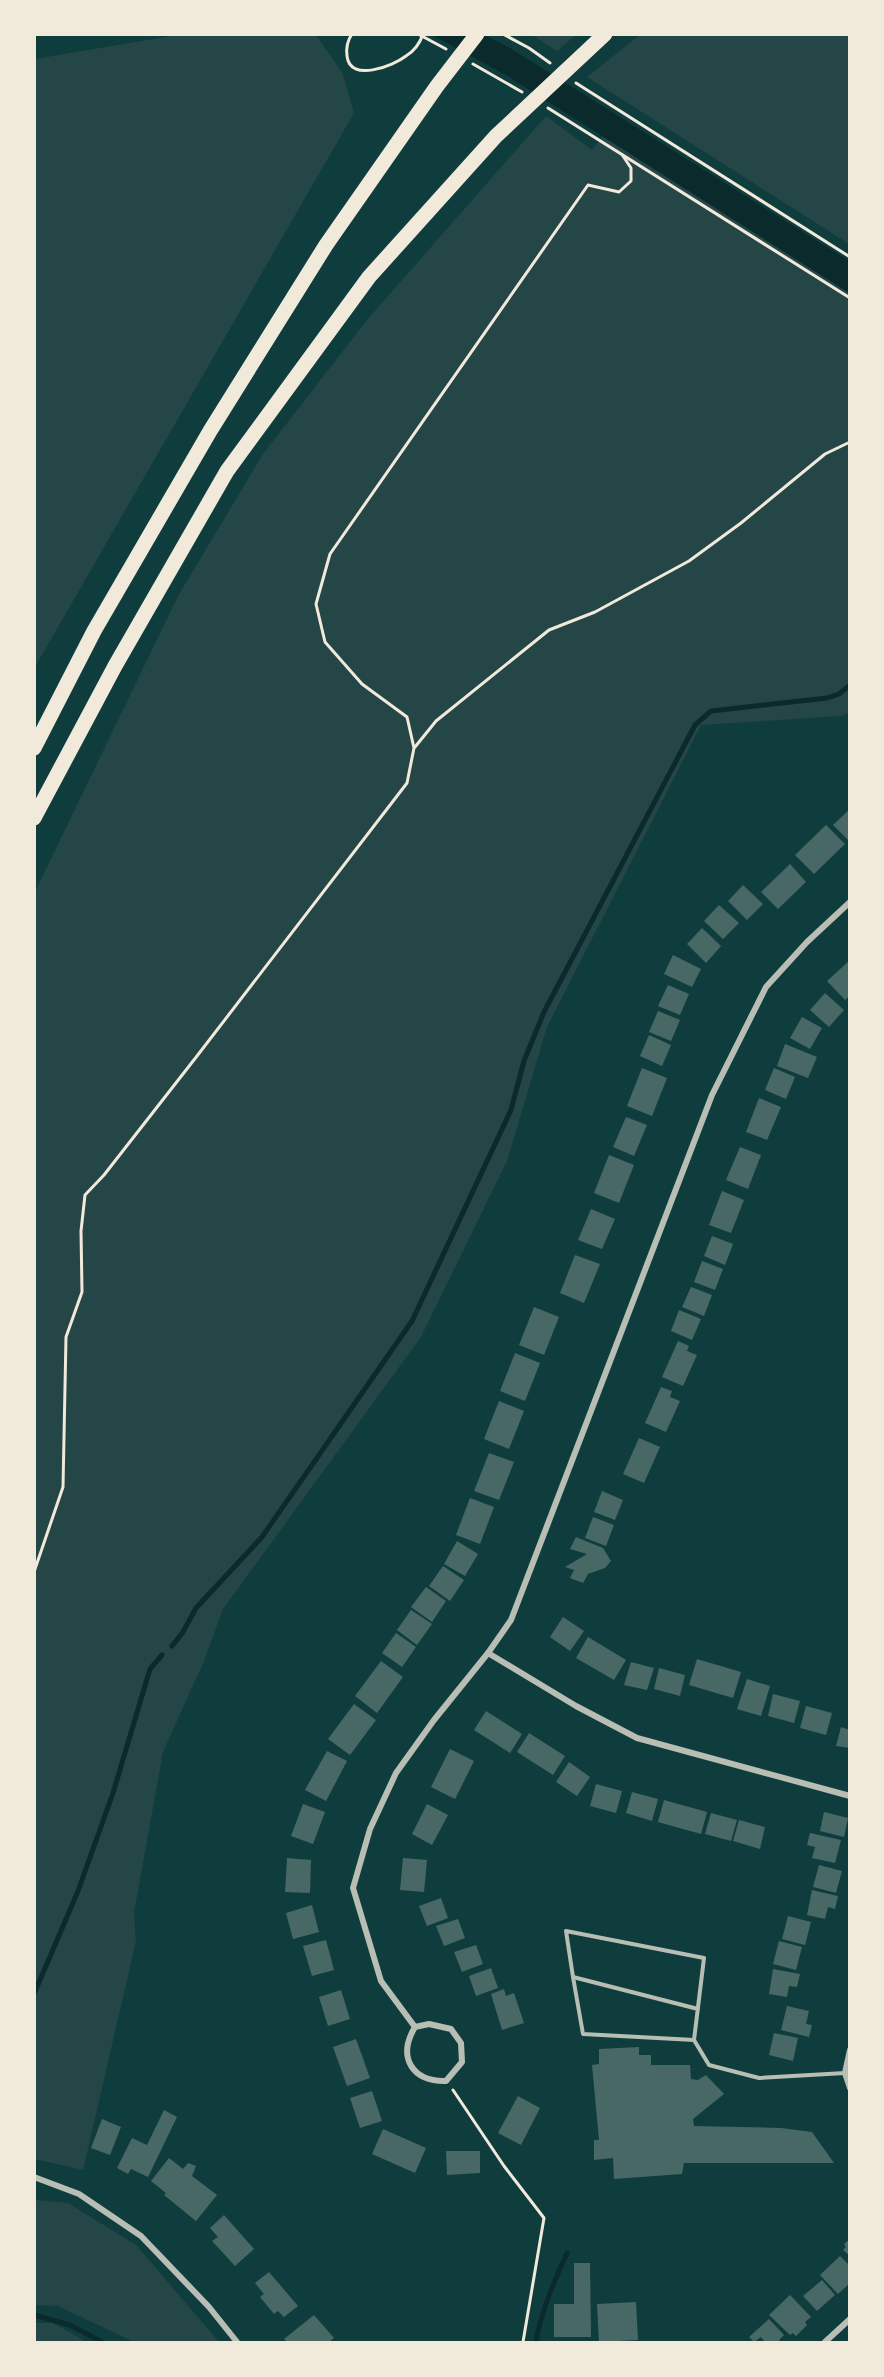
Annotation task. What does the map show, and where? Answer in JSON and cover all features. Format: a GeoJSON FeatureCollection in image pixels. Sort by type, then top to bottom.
{"type":"FeatureCollection","features":[{"type":"Feature","properties":{"kind":"highway"},"geometry":{"type":"LineString","coordinates":[[34,748],[94,631],[210,431],[326,245],[437,86],[477,34]]}},
{"type":"Feature","properties":{"kind":"highway"},"geometry":{"type":"LineString","coordinates":[[34,818],[115,666],[227,471],[369,277],[496,136],[605,34]]}},
{"type":"Feature","properties":{"kind":"street"},"geometry":{"type":"LineString","coordinates":[[415,2027],[381,1981],[352,1888],[370,1828],[396,1773],[511,1620],[712,1095],[766,987],[807,942],[849,902]]}},
{"type":"Feature","properties":{"kind":"street"},"geometry":{"type":"LineString","coordinates":[[488,1653],[576,1706],[637,1738],[849,1796]]}},
{"type":"Feature","properties":{"kind":"street"},"geometry":{"type":"LineString","coordinates":[[429,2024],[451,2029],[461,2043],[462,2062],[446,2081],[432,2081],[420,2076],[411,2066],[407,2053],[408,2039],[415,2027],[429,2024]]}},
{"type":"Feature","properties":{"kind":"street"},"geometry":{"type":"LineString","coordinates":[[849,2050],[845,2073],[849,2088]]}},
{"type":"Feature","properties":{"kind":"street"},"geometry":{"type":"LineString","coordinates":[[34,2176],[79,2194],[141,2236],[209,2307],[237,2343]]}},
{"type":"Feature","properties":{"kind":"street"},"geometry":{"type":"LineString","coordinates":[[825,2343],[849,2319]]}},
{"type":"Feature","properties":{"kind":"lane"},"geometry":{"type":"LineString","coordinates":[[694,2040],[583,2034],[566,1931],[704,1958],[694,2040],[709,2065],[759,2078],[845,2073]]}},
{"type":"Feature","properties":{"kind":"lane"},"geometry":{"type":"LineString","coordinates":[[573,1977],[698,2009]]}},
{"type":"Feature","properties":{"kind":"path"},"geometry":{"type":"LineString","coordinates":[[352,34],[346,50],[347,62],[354,69],[369,71],[408,56],[420,42],[423,34]]}},
{"type":"Feature","properties":{"kind":"path"},"geometry":{"type":"LineString","coordinates":[[503,34],[529,48],[555,68]]}},
{"type":"Feature","properties":{"kind":"path"},"geometry":{"type":"LineString","coordinates":[[573,81],[591,95],[849,257]]}},
{"type":"Feature","properties":{"kind":"path"},"geometry":{"type":"LineString","coordinates":[[34,1572],[63,1487],[66,1337],[82,1292],[81,1232],[85,1195],[104,1175],[190,1066],[407,783],[414,748],[407,717],[362,684],[325,642],[316,604],[330,554],[588,185],[619,192],[631,181],[631,168],[623,156],[849,298]]}},
{"type":"Feature","properties":{"kind":"path"},"geometry":{"type":"LineString","coordinates":[[414,748],[436,721],[549,630],[595,612],[688,561],[741,523],[825,454],[849,442]]}},
{"type":"Feature","properties":{"kind":"path"},"geometry":{"type":"LineString","coordinates":[[446,2081],[504,2166],[544,2218],[524,2343]]}},
{"type":"Feature","properties":{"kind":"shaded area"},"geometry":{"type":"Polygon","coordinates":[[[177,35],[316,35],[342,72],[354,113],[35,667],[35,59],[177,35]]]}},
{"type":"Feature","properties":{"kind":"shaded area"},"geometry":{"type":"Polygon","coordinates":[[[432,35],[485,35],[510,48],[849,261],[849,293],[506,75],[432,35]]]}},
{"type":"Feature","properties":{"kind":"shaded area"},"geometry":{"type":"Polygon","coordinates":[[[532,35],[576,35],[557,51],[532,35]]]}},
{"type":"Feature","properties":{"kind":"shaded area"},"geometry":{"type":"Polygon","coordinates":[[[640,35],[849,35],[849,244],[587,77],[640,35]]]}},
{"type":"Feature","properties":{"kind":"shaded area"},"geometry":{"type":"Polygon","coordinates":[[[546,116],[592,150],[603,136],[849,293],[849,713],[841,716],[701,725],[547,1027],[507,1161],[421,1337],[223,1609],[204,1661],[163,1752],[134,1913],[136,1941],[83,2170],[34,2159],[34,894],[178,596],[263,454],[367,320],[546,116]]]}},
{"type":"Feature","properties":{"kind":"shaded area"},"geometry":{"type":"Polygon","coordinates":[[[35,2200],[68,2203],[136,2245],[219,2342],[134,2342],[58,2306],[35,2305],[35,2200]]]}},
{"type":"Feature","properties":{"kind":"shaded area"},"geometry":{"type":"Polygon","coordinates":[[[35,2323],[53,2323],[87,2342],[35,2342],[35,2323]]]}},
{"type":"Feature","properties":{"kind":"building"},"geometry":{"type":"Polygon","coordinates":[[[850,809],[850,842],[833,825],[850,809]]]}},
{"type":"Feature","properties":{"kind":"building"},"geometry":{"type":"Polygon","coordinates":[[[826,825],[845,844],[814,874],[795,855],[826,825]]]}},
{"type":"Feature","properties":{"kind":"building"},"geometry":{"type":"Polygon","coordinates":[[[790,864],[806,882],[778,909],[761,892],[790,864]]]}},
{"type":"Feature","properties":{"kind":"building"},"geometry":{"type":"Polygon","coordinates":[[[743,885],[763,904],[747,920],[728,901],[743,885]]]}},
{"type":"Feature","properties":{"kind":"building"},"geometry":{"type":"Polygon","coordinates":[[[719,905],[739,923],[723,939],[704,921],[719,905]]]}},
{"type":"Feature","properties":{"kind":"building"},"geometry":{"type":"Polygon","coordinates":[[[702,928],[721,946],[706,963],[687,944],[702,928]]]}},
{"type":"Feature","properties":{"kind":"building"},"geometry":{"type":"Polygon","coordinates":[[[673,955],[701,969],[692,987],[664,974],[673,955]]]}},
{"type":"Feature","properties":{"kind":"building"},"geometry":{"type":"Polygon","coordinates":[[[850,960],[850,996],[845,1000],[827,981],[850,960]]]}},
{"type":"Feature","properties":{"kind":"building"},"geometry":{"type":"Polygon","coordinates":[[[668,985],[689,994],[680,1015],[658,1006],[668,985]]]}},
{"type":"Feature","properties":{"kind":"building"},"geometry":{"type":"Polygon","coordinates":[[[825,993],[844,1010],[829,1027],[810,1010],[825,993]]]}},
{"type":"Feature","properties":{"kind":"building"},"geometry":{"type":"Polygon","coordinates":[[[658,1011],[680,1020],[671,1041],[649,1032],[658,1011]]]}},
{"type":"Feature","properties":{"kind":"building"},"geometry":{"type":"Polygon","coordinates":[[[802,1017],[822,1028],[810,1049],[790,1038],[802,1017]]]}},
{"type":"Feature","properties":{"kind":"building"},"geometry":{"type":"Polygon","coordinates":[[[649,1035],[671,1045],[662,1066],[640,1056],[649,1035]]]}},
{"type":"Feature","properties":{"kind":"building"},"geometry":{"type":"Polygon","coordinates":[[[785,1044],[817,1057],[808,1078],[777,1066],[785,1044]]]}},
{"type":"Feature","properties":{"kind":"building"},"geometry":{"type":"Polygon","coordinates":[[[642,1068],[667,1078],[652,1116],[627,1106],[642,1068]]]}},
{"type":"Feature","properties":{"kind":"building"},"geometry":{"type":"Polygon","coordinates":[[[774,1068],[795,1077],[786,1099],[765,1090],[774,1068]]]}},
{"type":"Feature","properties":{"kind":"building"},"geometry":{"type":"Polygon","coordinates":[[[759,1098],[781,1107],[767,1140],[746,1132],[759,1098]]]}},
{"type":"Feature","properties":{"kind":"building"},"geometry":{"type":"Polygon","coordinates":[[[626,1117],[647,1125],[634,1156],[613,1147],[626,1117]]]}},
{"type":"Feature","properties":{"kind":"building"},"geometry":{"type":"Polygon","coordinates":[[[740,1147],[761,1155],[748,1189],[726,1180],[740,1147]]]}},
{"type":"Feature","properties":{"kind":"building"},"geometry":{"type":"Polygon","coordinates":[[[609,1155],[634,1165],[619,1203],[594,1193],[609,1155]]]}},
{"type":"Feature","properties":{"kind":"building"},"geometry":{"type":"Polygon","coordinates":[[[722,1191],[744,1200],[731,1233],[709,1225],[722,1191]]]}},
{"type":"Feature","properties":{"kind":"building"},"geometry":{"type":"Polygon","coordinates":[[[591,1209],[615,1219],[602,1249],[578,1240],[591,1209]]]}},
{"type":"Feature","properties":{"kind":"building"},"geometry":{"type":"Polygon","coordinates":[[[712,1236],[733,1244],[725,1265],[704,1256],[712,1236]]]}},
{"type":"Feature","properties":{"kind":"building"},"geometry":{"type":"Polygon","coordinates":[[[575,1255],[600,1264],[584,1303],[560,1293],[575,1255]]]}},
{"type":"Feature","properties":{"kind":"building"},"geometry":{"type":"Polygon","coordinates":[[[702,1261],[723,1269],[715,1290],[694,1282],[702,1261]]]}},
{"type":"Feature","properties":{"kind":"building"},"geometry":{"type":"Polygon","coordinates":[[[691,1287],[712,1295],[704,1316],[682,1307],[691,1287]]]}},
{"type":"Feature","properties":{"kind":"building"},"geometry":{"type":"Polygon","coordinates":[[[534,1307],[559,1317],[544,1355],[519,1345],[534,1307]]]}},
{"type":"Feature","properties":{"kind":"building"},"geometry":{"type":"Polygon","coordinates":[[[679,1310],[701,1319],[692,1340],[671,1331],[679,1310]]]}},
{"type":"Feature","properties":{"kind":"building"},"geometry":{"type":"Polygon","coordinates":[[[678,1341],[689,1346],[687,1351],[697,1355],[683,1386],[662,1377],[678,1341]]]}},
{"type":"Feature","properties":{"kind":"building"},"geometry":{"type":"Polygon","coordinates":[[[515,1353],[540,1363],[525,1401],[500,1391],[515,1353]]]}},
{"type":"Feature","properties":{"kind":"building"},"geometry":{"type":"Polygon","coordinates":[[[661,1387],[672,1391],[670,1397],[680,1401],[666,1432],[645,1423],[661,1387]]]}},
{"type":"Feature","properties":{"kind":"building"},"geometry":{"type":"Polygon","coordinates":[[[499,1401],[524,1411],[509,1449],[484,1439],[499,1401]]]}},
{"type":"Feature","properties":{"kind":"building"},"geometry":{"type":"Polygon","coordinates":[[[639,1438],[660,1447],[644,1483],[623,1474],[639,1438]]]}},
{"type":"Feature","properties":{"kind":"building"},"geometry":{"type":"Polygon","coordinates":[[[489,1453],[514,1462],[499,1500],[474,1491],[489,1453]]]}},
{"type":"Feature","properties":{"kind":"building"},"geometry":{"type":"Polygon","coordinates":[[[602,1491],[623,1500],[615,1520],[594,1512],[602,1491]]]}},
{"type":"Feature","properties":{"kind":"building"},"geometry":{"type":"Polygon","coordinates":[[[470,1498],[494,1507],[480,1544],[456,1535],[470,1498]]]}},
{"type":"Feature","properties":{"kind":"building"},"geometry":{"type":"Polygon","coordinates":[[[593,1517],[614,1525],[606,1546],[585,1538],[593,1517]]]}},
{"type":"Feature","properties":{"kind":"building"},"geometry":{"type":"Polygon","coordinates":[[[576,1537],[603,1548],[611,1561],[605,1568],[588,1574],[583,1583],[570,1578],[574,1570],[565,1567],[587,1554],[570,1549],[576,1537]]]}},
{"type":"Feature","properties":{"kind":"building"},"geometry":{"type":"Polygon","coordinates":[[[457,1541],[478,1554],[465,1576],[444,1564],[457,1541]]]}},
{"type":"Feature","properties":{"kind":"building"},"geometry":{"type":"Polygon","coordinates":[[[443,1566],[464,1580],[450,1601],[429,1586],[443,1566]]]}},
{"type":"Feature","properties":{"kind":"building"},"geometry":{"type":"Polygon","coordinates":[[[426,1587],[446,1601],[432,1622],[411,1607],[426,1587]]]}},
{"type":"Feature","properties":{"kind":"building"},"geometry":{"type":"Polygon","coordinates":[[[411,1610],[432,1624],[417,1645],[397,1630],[411,1610]]]}},
{"type":"Feature","properties":{"kind":"building"},"geometry":{"type":"Polygon","coordinates":[[[563,1617],[584,1631],[570,1651],[550,1637],[563,1617]]]}},
{"type":"Feature","properties":{"kind":"building"},"geometry":{"type":"Polygon","coordinates":[[[396,1633],[416,1647],[402,1667],[382,1653],[396,1633]]]}},
{"type":"Feature","properties":{"kind":"building"},"geometry":{"type":"Polygon","coordinates":[[[588,1637],[626,1660],[614,1680],[576,1658],[588,1637]]]}},
{"type":"Feature","properties":{"kind":"building"},"geometry":{"type":"Polygon","coordinates":[[[697,1659],[741,1672],[733,1698],[689,1685],[697,1659]]]}},
{"type":"Feature","properties":{"kind":"building"},"geometry":{"type":"Polygon","coordinates":[[[381,1661],[403,1677],[377,1713],[355,1696],[381,1661]]]}},
{"type":"Feature","properties":{"kind":"building"},"geometry":{"type":"Polygon","coordinates":[[[631,1662],[654,1668],[647,1690],[624,1685],[631,1662]]]}},
{"type":"Feature","properties":{"kind":"building"},"geometry":{"type":"Polygon","coordinates":[[[659,1668],[685,1675],[680,1696],[654,1689],[659,1668]]]}},
{"type":"Feature","properties":{"kind":"building"},"geometry":{"type":"Polygon","coordinates":[[[747,1679],[770,1686],[761,1716],[737,1709],[747,1679]]]}},
{"type":"Feature","properties":{"kind":"building"},"geometry":{"type":"Polygon","coordinates":[[[773,1694],[800,1701],[794,1723],[768,1716],[773,1694]]]}},
{"type":"Feature","properties":{"kind":"building"},"geometry":{"type":"Polygon","coordinates":[[[354,1704],[376,1720],[350,1755],[328,1739],[354,1704]]]}},
{"type":"Feature","properties":{"kind":"building"},"geometry":{"type":"Polygon","coordinates":[[[806,1706],[832,1713],[826,1735],[800,1728],[806,1706]]]}},
{"type":"Feature","properties":{"kind":"building"},"geometry":{"type":"Polygon","coordinates":[[[486,1711],[522,1734],[510,1753],[474,1730],[486,1711]]]}},
{"type":"Feature","properties":{"kind":"building"},"geometry":{"type":"Polygon","coordinates":[[[841,1727],[850,1730],[850,1748],[836,1746],[841,1727]]]}},
{"type":"Feature","properties":{"kind":"building"},"geometry":{"type":"Polygon","coordinates":[[[529,1733],[565,1756],[553,1775],[517,1752],[529,1733]]]}},
{"type":"Feature","properties":{"kind":"building"},"geometry":{"type":"Polygon","coordinates":[[[450,1749],[474,1761],[455,1799],[431,1787],[450,1749]]]}},
{"type":"Feature","properties":{"kind":"building"},"geometry":{"type":"Polygon","coordinates":[[[327,1751],[347,1761],[326,1801],[305,1790],[327,1751]]]}},
{"type":"Feature","properties":{"kind":"building"},"geometry":{"type":"Polygon","coordinates":[[[569,1762],[590,1777],[577,1796],[556,1782],[569,1762]]]}},
{"type":"Feature","properties":{"kind":"building"},"geometry":{"type":"Polygon","coordinates":[[[596,1784],[622,1791],[616,1813],[590,1806],[596,1784]]]}},
{"type":"Feature","properties":{"kind":"building"},"geometry":{"type":"Polygon","coordinates":[[[632,1792],[658,1799],[652,1821],[626,1813],[632,1792]]]}},
{"type":"Feature","properties":{"kind":"building"},"geometry":{"type":"Polygon","coordinates":[[[664,1800],[707,1812],[701,1834],[658,1822],[664,1800]]]}},
{"type":"Feature","properties":{"kind":"building"},"geometry":{"type":"Polygon","coordinates":[[[303,1804],[325,1812],[313,1844],[291,1836],[303,1804]]]}},
{"type":"Feature","properties":{"kind":"building"},"geometry":{"type":"Polygon","coordinates":[[[427,1804],[448,1815],[432,1845],[412,1834],[427,1804]]]}},
{"type":"Feature","properties":{"kind":"building"},"geometry":{"type":"Polygon","coordinates":[[[824,1812],[848,1818],[844,1837],[820,1831],[824,1812]]]}},
{"type":"Feature","properties":{"kind":"building"},"geometry":{"type":"Polygon","coordinates":[[[711,1813],[737,1820],[731,1841],[705,1834],[711,1813]]]}},
{"type":"Feature","properties":{"kind":"building"},"geometry":{"type":"Polygon","coordinates":[[[739,1820],[765,1827],[760,1849],[733,1841],[739,1820]]]}},
{"type":"Feature","properties":{"kind":"building"},"geometry":{"type":"Polygon","coordinates":[[[810,1833],[841,1840],[835,1863],[812,1858],[815,1847],[807,1845],[810,1833]]]}},
{"type":"Feature","properties":{"kind":"building"},"geometry":{"type":"Polygon","coordinates":[[[287,1858],[311,1860],[310,1893],[285,1892],[287,1858]]]}},
{"type":"Feature","properties":{"kind":"building"},"geometry":{"type":"Polygon","coordinates":[[[403,1858],[427,1860],[424,1892],[400,1890],[403,1858]]]}},
{"type":"Feature","properties":{"kind":"building"},"geometry":{"type":"Polygon","coordinates":[[[819,1865],[842,1871],[836,1893],[813,1887],[819,1865]]]}},
{"type":"Feature","properties":{"kind":"building"},"geometry":{"type":"Polygon","coordinates":[[[812,1890],[838,1896],[835,1909],[828,1907],[825,1919],[807,1915],[812,1890]]]}},
{"type":"Feature","properties":{"kind":"building"},"geometry":{"type":"Polygon","coordinates":[[[441,1898],[448,1918],[427,1926],[419,1906],[441,1898]]]}},
{"type":"Feature","properties":{"kind":"building"},"geometry":{"type":"Polygon","coordinates":[[[312,1905],[319,1932],[293,1939],[286,1913],[312,1905]]]}},
{"type":"Feature","properties":{"kind":"building"},"geometry":{"type":"Polygon","coordinates":[[[788,1916],[811,1922],[805,1945],[782,1939],[788,1916]]]}},
{"type":"Feature","properties":{"kind":"building"},"geometry":{"type":"Polygon","coordinates":[[[458,1919],[465,1938],[444,1946],[436,1926],[458,1919]]]}},
{"type":"Feature","properties":{"kind":"building"},"geometry":{"type":"Polygon","coordinates":[[[326,1940],[334,1970],[312,1976],[303,1946],[326,1940]]]}},
{"type":"Feature","properties":{"kind":"building"},"geometry":{"type":"Polygon","coordinates":[[[779,1941],[802,1947],[796,1970],[773,1964],[779,1941]]]}},
{"type":"Feature","properties":{"kind":"building"},"geometry":{"type":"Polygon","coordinates":[[[476,1945],[483,1964],[462,1972],[454,1952],[476,1945]]]}},
{"type":"Feature","properties":{"kind":"building"},"geometry":{"type":"Polygon","coordinates":[[[491,1968],[498,1988],[476,1996],[469,1976],[491,1968]]]}},
{"type":"Feature","properties":{"kind":"building"},"geometry":{"type":"Polygon","coordinates":[[[773,1969],[800,1974],[797,1987],[789,1986],[787,1997],[769,1994],[773,1969]]]}},
{"type":"Feature","properties":{"kind":"building"},"geometry":{"type":"Polygon","coordinates":[[[504,1989],[506,1996],[514,1993],[524,2023],[502,2030],[491,1994],[504,1989]]]}},
{"type":"Feature","properties":{"kind":"building"},"geometry":{"type":"Polygon","coordinates":[[[341,1990],[350,2019],[328,2026],[319,1997],[341,1990]]]}},
{"type":"Feature","properties":{"kind":"building"},"geometry":{"type":"Polygon","coordinates":[[[787,2006],[809,2011],[806,2024],[812,2025],[809,2037],[781,2030],[787,2006]]]}},
{"type":"Feature","properties":{"kind":"building"},"geometry":{"type":"Polygon","coordinates":[[[774,2033],[798,2038],[793,2061],[769,2055],[774,2033]]]}},
{"type":"Feature","properties":{"kind":"building"},"geometry":{"type":"Polygon","coordinates":[[[356,2039],[370,2078],[347,2086],[333,2047],[356,2039]]]}},
{"type":"Feature","properties":{"kind":"building"},"geometry":{"type":"Polygon","coordinates":[[[639,2047],[639,2055],[651,2055],[651,2065],[690,2065],[691,2079],[698,2080],[706,2075],[724,2094],[693,2119],[694,2126],[781,2128],[812,2132],[834,2163],[684,2163],[682,2174],[614,2179],[613,2158],[594,2160],[594,2140],[599,2140],[592,2065],[599,2064],[599,2049],[639,2047]]]}},
{"type":"Feature","properties":{"kind":"building"},"geometry":{"type":"Polygon","coordinates":[[[372,2091],[382,2121],[360,2128],[350,2098],[372,2091]]]}},
{"type":"Feature","properties":{"kind":"building"},"geometry":{"type":"Polygon","coordinates":[[[518,2096],[540,2108],[521,2145],[498,2133],[518,2096]]]}},
{"type":"Feature","properties":{"kind":"building"},"geometry":{"type":"Polygon","coordinates":[[[164,2110],[177,2117],[148,2177],[131,2169],[128,2174],[117,2168],[132,2138],[147,2145],[164,2110]]]}},
{"type":"Feature","properties":{"kind":"building"},"geometry":{"type":"Polygon","coordinates":[[[102,2119],[121,2127],[110,2155],[91,2148],[102,2119]]]}},
{"type":"Feature","properties":{"kind":"building"},"geometry":{"type":"Polygon","coordinates":[[[383,2129],[426,2148],[415,2173],[372,2154],[383,2129]]]}},
{"type":"Feature","properties":{"kind":"building"},"geometry":{"type":"Polygon","coordinates":[[[446,2151],[480,2151],[480,2173],[447,2175],[446,2151]]]}},
{"type":"Feature","properties":{"kind":"building"},"geometry":{"type":"Polygon","coordinates":[[[169,2158],[183,2169],[188,2163],[196,2166],[192,2176],[217,2195],[196,2221],[164,2195],[166,2193],[151,2181],[169,2158]]]}},
{"type":"Feature","properties":{"kind":"building"},"geometry":{"type":"Polygon","coordinates":[[[224,2215],[254,2249],[235,2266],[212,2241],[218,2237],[210,2228],[224,2215]]]}},
{"type":"Feature","properties":{"kind":"building"},"geometry":{"type":"Polygon","coordinates":[[[850,2239],[850,2256],[843,2250],[846,2247],[844,2244],[850,2239]]]}},
{"type":"Feature","properties":{"kind":"building"},"geometry":{"type":"Polygon","coordinates":[[[840,2256],[850,2266],[850,2283],[838,2294],[820,2275],[840,2256]]]}},
{"type":"Feature","properties":{"kind":"building"},"geometry":{"type":"Polygon","coordinates":[[[574,2263],[590,2263],[591,2337],[554,2337],[554,2304],[574,2304],[574,2263]]]}},
{"type":"Feature","properties":{"kind":"building"},"geometry":{"type":"Polygon","coordinates":[[[269,2272],[298,2306],[284,2317],[278,2311],[274,2314],[260,2297],[264,2294],[255,2283],[269,2272]]]}},
{"type":"Feature","properties":{"kind":"building"},"geometry":{"type":"Polygon","coordinates":[[[822,2280],[835,2295],[817,2311],[803,2296],[822,2280]]]}},
{"type":"Feature","properties":{"kind":"building"},"geometry":{"type":"Polygon","coordinates":[[[790,2295],[811,2317],[805,2322],[807,2325],[796,2336],[793,2333],[790,2335],[769,2315],[790,2295]]]}},
{"type":"Feature","properties":{"kind":"building"},"geometry":{"type":"Polygon","coordinates":[[[636,2302],[638,2340],[599,2342],[597,2304],[636,2302]]]}},
{"type":"Feature","properties":{"kind":"building"},"geometry":{"type":"Polygon","coordinates":[[[314,2315],[334,2338],[329,2342],[287,2342],[284,2339],[314,2315]]]}},
{"type":"Feature","properties":{"kind":"building"},"geometry":{"type":"Polygon","coordinates":[[[769,2319],[784,2335],[779,2340],[782,2342],[763,2342],[761,2337],[754,2342],[749,2337],[769,2319]]]}},
{"type":"Feature","properties":{"kind":"waterway"},"geometry":{"type":"LineString","coordinates":[[172,1646],[183,1632],[196,1608],[262,1537],[412,1321],[511,1110],[524,1061],[544,1012],[695,725],[711,711],[827,698],[839,694],[850,685]]}},
{"type":"Feature","properties":{"kind":"waterway"},"geometry":{"type":"LineString","coordinates":[[34,1994],[78,1891],[113,1793],[150,1669],[162,1655]]}},
{"type":"Feature","properties":{"kind":"waterway"},"geometry":{"type":"LineString","coordinates":[[536,2342],[545,2308],[567,2253]]}},
{"type":"Feature","properties":{"kind":"waterway"},"geometry":{"type":"LineString","coordinates":[[34,2315],[70,2325],[102,2342]]}}]}
